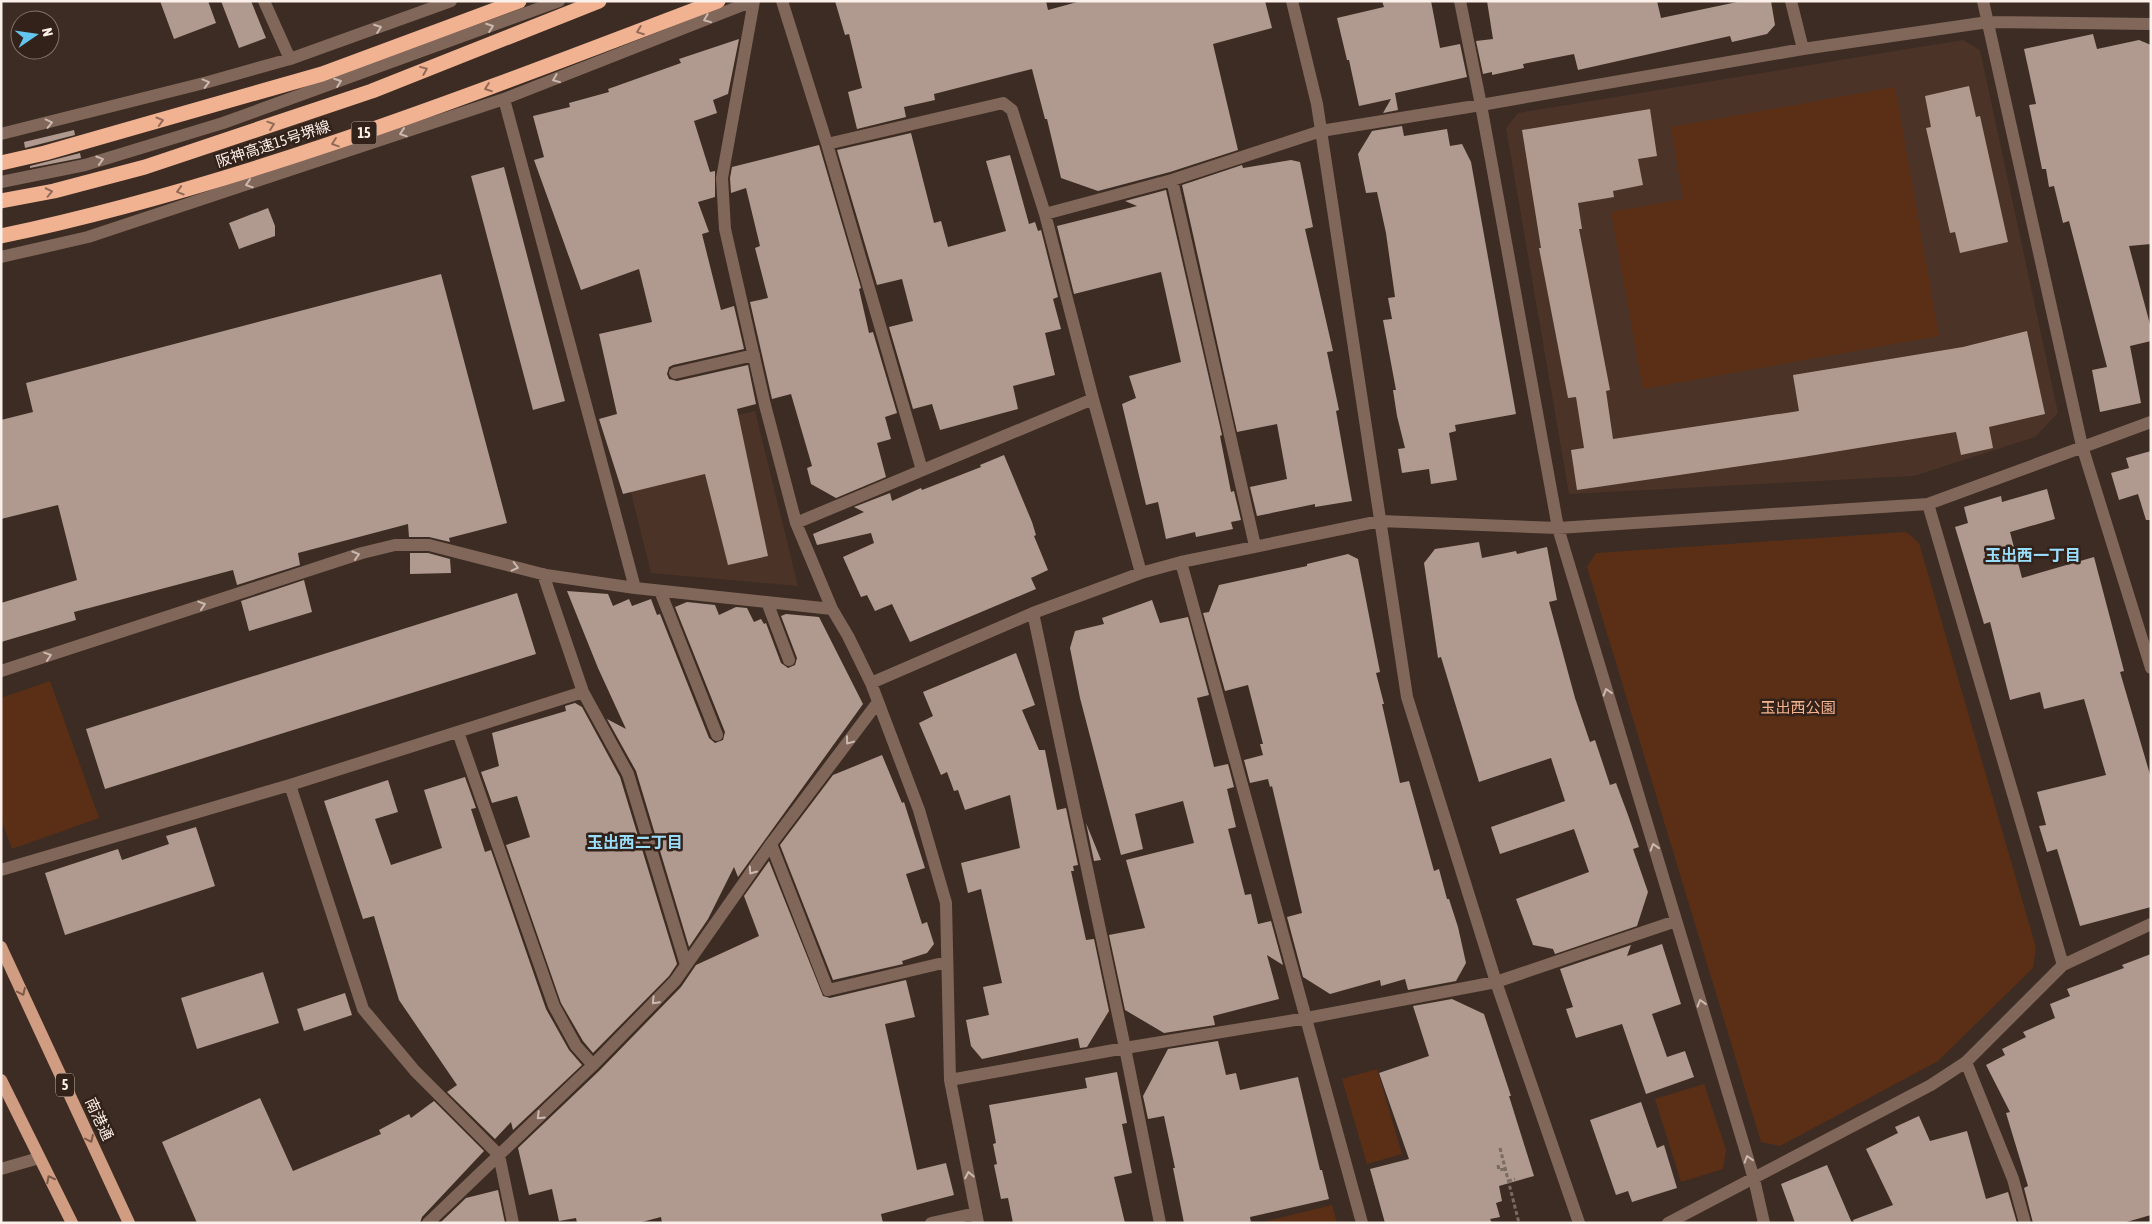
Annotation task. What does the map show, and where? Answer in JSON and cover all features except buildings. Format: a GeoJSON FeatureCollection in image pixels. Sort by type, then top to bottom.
{"type":"FeatureCollection","features":[{"type":"Feature","properties":{"kind":"highway"},"geometry":{"type":"LineString","coordinates":[[1,163],[64,148],[322,74],[519,1]]}},
{"type":"Feature","properties":{"kind":"highway","name":"阪神高速15号堺線"},"geometry":{"type":"LineString","coordinates":[[1,201],[54,191],[154,164],[372,91],[599,1]]}},
{"type":"Feature","properties":{"kind":"highway","name":"阪神高速15号堺線"},"geometry":{"type":"LineString","coordinates":[[1,236],[63,223],[274,163],[412,116],[718,1]]}},
{"type":"Feature","properties":{"kind":"main road","name":"南港通"},"geometry":{"type":"LineString","coordinates":[[1,947],[129,1223]]}},
{"type":"Feature","properties":{"kind":"main road"},"geometry":{"type":"LineString","coordinates":[[1,1080],[72,1223]]}},
{"type":"Feature","properties":{"kind":"street"},"geometry":{"type":"LineString","coordinates":[[264,1],[290,59]]}},
{"type":"Feature","properties":{"kind":"street"},"geometry":{"type":"LineString","coordinates":[[1,134],[208,82],[290,59],[429,5],[451,1]]}},
{"type":"Feature","properties":{"kind":"street"},"geometry":{"type":"LineString","coordinates":[[1,182],[85,165],[223,123],[559,1]]}},
{"type":"Feature","properties":{"kind":"street"},"geometry":{"type":"LineString","coordinates":[[1,257],[88,237],[504,99],[754,1]]}},
{"type":"Feature","properties":{"kind":"street"},"geometry":{"type":"LineString","coordinates":[[754,1],[722,178],[725,229],[796,523],[832,609],[848,636],[871,683],[919,810],[946,903],[950,1080],[977,1218],[931,1223]]}},
{"type":"Feature","properties":{"kind":"street"},"geometry":{"type":"LineString","coordinates":[[782,1],[828,144],[922,470]]}},
{"type":"Feature","properties":{"kind":"street"},"geometry":{"type":"LineString","coordinates":[[1292,1],[1317,104],[1407,697],[1496,982],[1579,1223]]}},
{"type":"Feature","properties":{"kind":"street"},"geometry":{"type":"LineString","coordinates":[[1460,1],[1482,105],[1558,528],[1754,1179],[1764,1223]]}},
{"type":"Feature","properties":{"kind":"street"},"geometry":{"type":"LineString","coordinates":[[1791,1],[1803,49]]}},
{"type":"Feature","properties":{"kind":"street"},"geometry":{"type":"LineString","coordinates":[[1983,1],[2082,446],[2151,668]]}},
{"type":"Feature","properties":{"kind":"street"},"geometry":{"type":"LineString","coordinates":[[1045,214],[1172,180],[1321,131],[1803,49],[1988,22],[2151,24]]}},
{"type":"Feature","properties":{"kind":"street"},"geometry":{"type":"LineString","coordinates":[[504,99],[635,588]]}},
{"type":"Feature","properties":{"kind":"street"},"geometry":{"type":"LineString","coordinates":[[828,144],[1003,103],[1012,110],[1045,214],[1141,573]]}},
{"type":"Feature","properties":{"kind":"street"},"geometry":{"type":"LineString","coordinates":[[1172,180],[1256,546]]}},
{"type":"Feature","properties":{"kind":"street"},"geometry":{"type":"LineString","coordinates":[[675,374],[754,355]]}},
{"type":"Feature","properties":{"kind":"street"},"geometry":{"type":"LineString","coordinates":[[796,523],[1093,399]]}},
{"type":"Feature","properties":{"kind":"street"},"geometry":{"type":"LineString","coordinates":[[871,683],[1033,613],[1141,573],[1256,546],[1380,521],[1558,528],[1928,504],[2151,422]]}},
{"type":"Feature","properties":{"kind":"street"},"geometry":{"type":"LineString","coordinates":[[1928,504],[2063,965]]}},
{"type":"Feature","properties":{"kind":"street"},"geometry":{"type":"LineString","coordinates":[[1,671],[362,553],[395,545],[429,545],[543,574],[635,588],[832,609]]}},
{"type":"Feature","properties":{"kind":"street"},"geometry":{"type":"LineString","coordinates":[[1182,562],[1362,1223]]}},
{"type":"Feature","properties":{"kind":"street"},"geometry":{"type":"LineString","coordinates":[[543,574],[583,692],[628,774],[686,965]]}},
{"type":"Feature","properties":{"kind":"street"},"geometry":{"type":"LineString","coordinates":[[660,591],[717,735]]}},
{"type":"Feature","properties":{"kind":"street"},"geometry":{"type":"LineString","coordinates":[[767,602],[789,660]]}},
{"type":"Feature","properties":{"kind":"street"},"geometry":{"type":"LineString","coordinates":[[1033,613],[1160,1223]]}},
{"type":"Feature","properties":{"kind":"street"},"geometry":{"type":"LineString","coordinates":[[1,870],[290,785],[583,692]]}},
{"type":"Feature","properties":{"kind":"street"},"geometry":{"type":"LineString","coordinates":[[428,1223],[593,1065],[674,981],[771,844],[878,702]]}},
{"type":"Feature","properties":{"kind":"street"},"geometry":{"type":"LineString","coordinates":[[458,732],[554,1006],[576,1046],[593,1065]]}},
{"type":"Feature","properties":{"kind":"street"},"geometry":{"type":"LineString","coordinates":[[290,785],[363,1009],[415,1071],[498,1155],[513,1223]]}},
{"type":"Feature","properties":{"kind":"street"},"geometry":{"type":"LineString","coordinates":[[771,844],[828,990],[947,962]]}},
{"type":"Feature","properties":{"kind":"street"},"geometry":{"type":"LineString","coordinates":[[950,1080],[1125,1048],[1307,1018],[1496,982],[1676,921]]}},
{"type":"Feature","properties":{"kind":"street"},"geometry":{"type":"LineString","coordinates":[[1668,1223],[1931,1085],[1966,1062],[2063,965],[2151,924]]}},
{"type":"Feature","properties":{"kind":"street"},"geometry":{"type":"LineString","coordinates":[[1966,1062],[2013,1179],[2025,1223]]}},
{"type":"Feature","properties":{"kind":"street"},"geometry":{"type":"LineString","coordinates":[[1,1169],[39,1158]]}},
{"type":"Feature","properties":{"kind":"path"},"geometry":{"type":"LineString","coordinates":[[1500,1148],[1519,1223]]}},
{"type":"Feature","properties":{"kind":"path"},"geometry":{"type":"LineString","coordinates":[[1498,1165],[1499,1170],[1504,1169]]}},
{"type":"Feature","properties":{"kind":"path"},"geometry":{"type":"LineString","coordinates":[[1508,1181],[1515,1179]]}},
{"type":"Feature","properties":{"kind":"shaded area"},"geometry":{"type":"Polygon","coordinates":[[[1963,40],[1980,50],[2058,413],[2035,437],[1914,476],[1569,494],[1506,128],[1518,113],[1963,40]]]}},
{"type":"Feature","properties":{"kind":"shaded area"},"geometry":{"type":"Polygon","coordinates":[[[755,411],[798,586],[651,573],[619,444],[755,411]]]}},
{"type":"Feature","properties":{"kind":"green space"},"geometry":{"type":"Polygon","coordinates":[[[1895,87],[1939,336],[1643,389],[1611,212],[1683,199],[1671,127],[1895,87]]]}},
{"type":"Feature","properties":{"kind":"green space","name":"玉出西公園"},"geometry":{"type":"Polygon","coordinates":[[[1906,532],[1919,543],[2036,948],[2033,968],[1938,1061],[1780,1146],[1761,1142],[1587,567],[1596,553],[1906,532]]]}},
{"type":"Feature","properties":{"kind":"green space"},"geometry":{"type":"Polygon","coordinates":[[[50,681],[99,818],[12,849],[1,819],[1,698],[50,681]]]}},
{"type":"Feature","properties":{"kind":"green space"},"geometry":{"type":"Polygon","coordinates":[[[1377,1069],[1402,1154],[1367,1164],[1342,1079],[1377,1069]]]}},
{"type":"Feature","properties":{"kind":"green space"},"geometry":{"type":"Polygon","coordinates":[[[1704,1084],[1726,1150],[1723,1169],[1681,1182],[1655,1099],[1704,1084]]]}},
{"type":"Feature","properties":{"kind":"green space"},"geometry":{"type":"Polygon","coordinates":[[[1332,1205],[1337,1223],[1263,1222],[1332,1205]]]}},
{"type":"Feature","properties":{"kind":"district","name":"玉出西一丁目"},"geometry":{"type":"Point","coordinates":[2033,555]}},
{"type":"Feature","properties":{"kind":"district","name":"玉出西二丁目"},"geometry":{"type":"Point","coordinates":[635,842]}}]}
